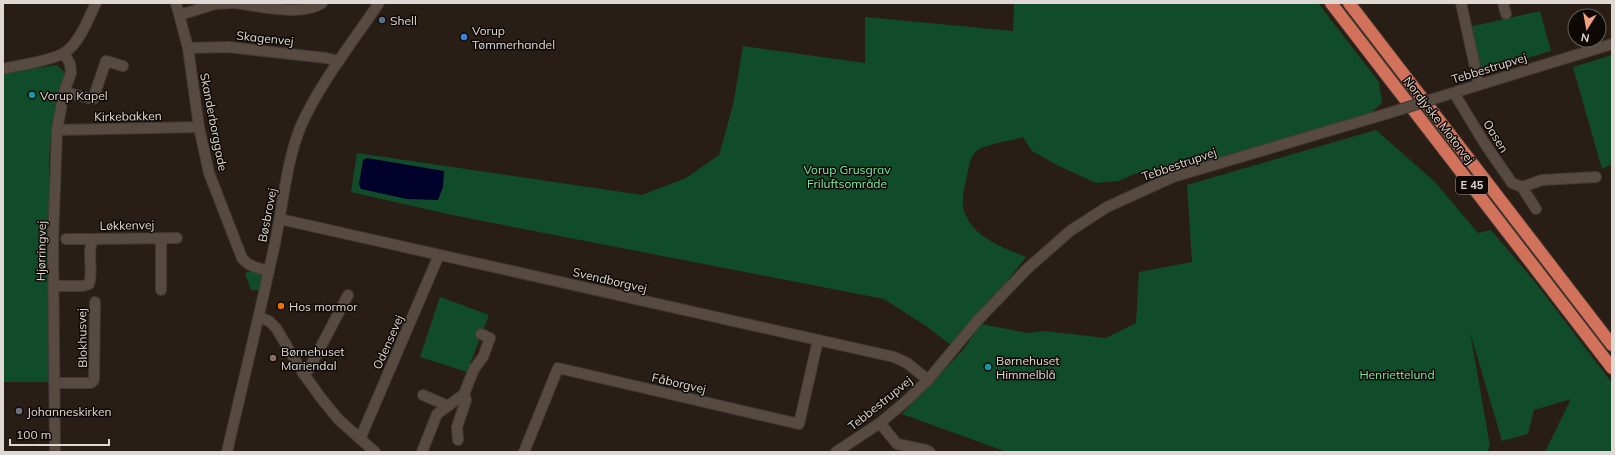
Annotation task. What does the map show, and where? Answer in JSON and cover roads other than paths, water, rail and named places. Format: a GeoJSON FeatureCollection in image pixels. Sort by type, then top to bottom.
{"type":"FeatureCollection","features":[{"type":"Feature","properties":{"kind":"highway","name":"Nordjyske Motorvej"},"geometry":{"type":"LineString","coordinates":[[1331,3],[1612,368]]}},
{"type":"Feature","properties":{"kind":"highway","name":"Nordjyske Motorvej"},"geometry":{"type":"LineString","coordinates":[[1349,3],[1612,345]]}},
{"type":"Feature","properties":{"kind":"street"},"geometry":{"type":"LineString","coordinates":[[3,69],[64,53],[76,41],[96,3]]}},
{"type":"Feature","properties":{"kind":"street","name":"Skanderborggade"},"geometry":{"type":"LineString","coordinates":[[176,3],[188,48],[200,127],[209,173],[242,258],[253,267],[269,271]]}},
{"type":"Feature","properties":{"kind":"street"},"geometry":{"type":"LineString","coordinates":[[180,15],[215,4],[232,3]]}},
{"type":"Feature","properties":{"kind":"street"},"geometry":{"type":"LineString","coordinates":[[236,3],[306,10],[322,3]]}},
{"type":"Feature","properties":{"kind":"street","name":"Bøsbrovej"},"geometry":{"type":"LineString","coordinates":[[227,452],[259,317],[290,167],[300,130],[308,110],[339,61],[379,3]]}},
{"type":"Feature","properties":{"kind":"street"},"geometry":{"type":"LineString","coordinates":[[1461,3],[1479,85]]}},
{"type":"Feature","properties":{"kind":"street"},"geometry":{"type":"LineString","coordinates":[[1503,3],[1506,14]]}},
{"type":"Feature","properties":{"kind":"street","name":"Tebbestrupvej"},"geometry":{"type":"LineString","coordinates":[[836,452],[880,423],[906,401],[928,380],[977,321],[1027,269],[1070,231],[1107,207],[1173,177],[1389,113],[1612,44]]}},
{"type":"Feature","properties":{"kind":"street","name":"Skagenvej"},"geometry":{"type":"LineString","coordinates":[[188,48],[228,47],[318,57],[339,61]]}},
{"type":"Feature","properties":{"kind":"street","name":"Hjørringvej"},"geometry":{"type":"LineString","coordinates":[[54,452],[54,242],[57,130],[64,92],[71,73],[70,64],[64,53]]}},
{"type":"Feature","properties":{"kind":"street"},"geometry":{"type":"LineString","coordinates":[[64,92],[93,99],[106,61],[123,66]]}},
{"type":"Feature","properties":{"kind":"street","name":"Oasen"},"geometry":{"type":"LineString","coordinates":[[1450,94],[1512,183],[1522,187],[1536,208]]}},
{"type":"Feature","properties":{"kind":"street","name":"Kirkebakken"},"geometry":{"type":"LineString","coordinates":[[57,130],[200,127]]}},
{"type":"Feature","properties":{"kind":"street"},"geometry":{"type":"LineString","coordinates":[[1522,187],[1542,180],[1596,177]]}},
{"type":"Feature","properties":{"kind":"street","name":"Svendborgvej"},"geometry":{"type":"LineString","coordinates":[[280,219],[894,357],[907,363],[928,380]]}},
{"type":"Feature","properties":{"kind":"street","name":"Løkkenvej"},"geometry":{"type":"LineString","coordinates":[[66,238],[177,238]]}},
{"type":"Feature","properties":{"kind":"street","name":"Løkkenvej"},"geometry":{"type":"LineString","coordinates":[[161,238],[161,290]]}},
{"type":"Feature","properties":{"kind":"street","name":"Løkkenvej"},"geometry":{"type":"LineString","coordinates":[[54,286],[83,286],[88,284],[91,279],[90,244],[93,239]]}},
{"type":"Feature","properties":{"kind":"street","name":"Odensevej"},"geometry":{"type":"LineString","coordinates":[[360,439],[439,255]]}},
{"type":"Feature","properties":{"kind":"street"},"geometry":{"type":"LineString","coordinates":[[303,373],[309,369],[348,295]]}},
{"type":"Feature","properties":{"kind":"street","name":"Blokhusvej"},"geometry":{"type":"LineString","coordinates":[[54,383],[90,383],[94,380],[96,375],[95,302]]}},
{"type":"Feature","properties":{"kind":"street"},"geometry":{"type":"LineString","coordinates":[[259,317],[269,321],[276,328],[303,373],[338,418],[375,452]]}},
{"type":"Feature","properties":{"kind":"street"},"geometry":{"type":"LineString","coordinates":[[422,452],[437,414],[464,394],[474,369],[483,356],[490,338],[481,334]]}},
{"type":"Feature","properties":{"kind":"street","name":"Fåborgvej"},"geometry":{"type":"LineString","coordinates":[[524,452],[558,368],[799,424],[818,340]]}},
{"type":"Feature","properties":{"kind":"street"},"geometry":{"type":"LineString","coordinates":[[458,440],[457,427],[466,400],[464,394]]}},
{"type":"Feature","properties":{"kind":"street"},"geometry":{"type":"LineString","coordinates":[[423,396],[460,418]]}},
{"type":"Feature","properties":{"kind":"street"},"geometry":{"type":"LineString","coordinates":[[880,423],[901,449],[926,450],[930,452]]}},
{"type":"Feature","properties":{"kind":"water"},"geometry":{"type":"Polygon","coordinates":[[[367,158],[444,171],[443,187],[438,200],[407,199],[361,189],[359,184],[363,160],[367,158]]]}},
{"type":"Feature","properties":{"kind":"place","name":"Shell"},"geometry":{"type":"Point","coordinates":[382,20]}},
{"type":"Feature","properties":{"kind":"place","name":"Vorup Tømmerhandel"},"geometry":{"type":"Point","coordinates":[464,37]}},
{"type":"Feature","properties":{"kind":"place","name":"Vorup Kapel"},"geometry":{"type":"Point","coordinates":[32,95]}},
{"type":"Feature","properties":{"kind":"place","name":"Hos mormor"},"geometry":{"type":"Point","coordinates":[281,306]}},
{"type":"Feature","properties":{"kind":"place","name":"Børnehuset Mariendal"},"geometry":{"type":"Point","coordinates":[273,358]}},
{"type":"Feature","properties":{"kind":"place","name":"Børnehuset Himmelblå"},"geometry":{"type":"Point","coordinates":[988,367]}},
{"type":"Feature","properties":{"kind":"place","name":"Johanneskirken"},"geometry":{"type":"Point","coordinates":[19,411]}},
{"type":"Feature","properties":{"kind":"park label","name":"Vorup Grusgrav Friluftsområde"},"geometry":{"type":"Point","coordinates":[847,176]}},
{"type":"Feature","properties":{"kind":"park label","name":"Henriettelund"},"geometry":{"type":"Point","coordinates":[1397,374]}}]}
